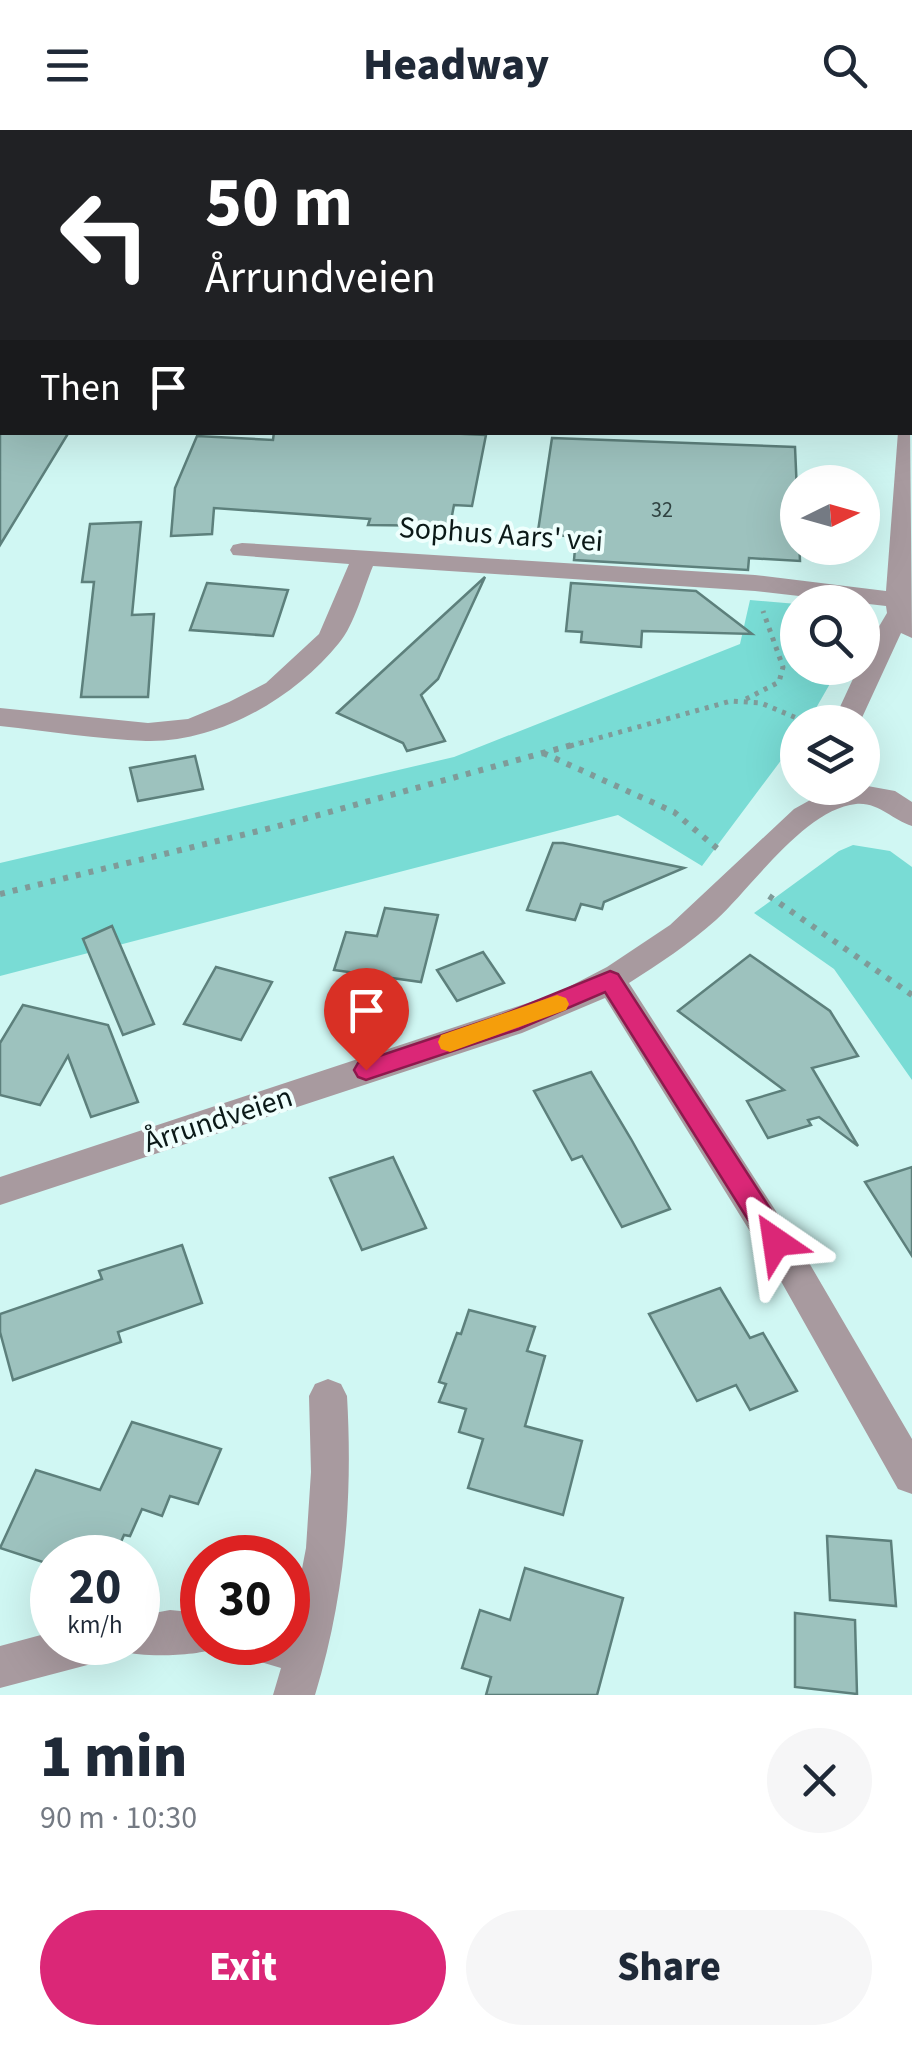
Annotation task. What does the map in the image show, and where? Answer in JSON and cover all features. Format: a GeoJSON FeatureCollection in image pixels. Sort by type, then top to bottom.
{"type":"FeatureCollection","features":[{"type":"Feature","properties":{"kind":"street"},"geometry":{"type":"LineString","coordinates":[[855,705],[881,645],[904,614],[910,435]]}},
{"type":"Feature","properties":{"kind":"street"},"geometry":{"type":"LineString","coordinates":[[242,550],[364,558]]}},
{"type":"Feature","properties":{"kind":"street","name":"Sophus Aars' vei"},"geometry":{"type":"LineString","coordinates":[[0,717],[148,732],[192,727],[238,708],[275,689],[330,638],[364,558],[755,583],[904,614]]}},
{"type":"Feature","properties":{"kind":"street"},"geometry":{"type":"LineString","coordinates":[[880,798],[912,816]]}},
{"type":"Feature","properties":{"kind":"street","name":"Årrundveien"},"geometry":{"type":"LineString","coordinates":[[0,1190],[510,1022],[610,980],[713,906],[816,805]]}},
{"type":"Feature","properties":{"kind":"street"},"geometry":{"type":"LineString","coordinates":[[610,980],[795,1272],[912,1476]]}},
{"type":"Feature","properties":{"kind":"street"},"geometry":{"type":"LineString","coordinates":[[310,1642],[326,1550],[328,1396]]}},
{"type":"Feature","properties":{"kind":"street"},"geometry":{"type":"LineString","coordinates":[[2,1674],[30,1664]]}},
{"type":"Feature","properties":{"kind":"street"},"geometry":{"type":"LineString","coordinates":[[294,1695],[304,1665]]}},
{"type":"Feature","properties":{"kind":"path"},"geometry":{"type":"LineString","coordinates":[[0,894],[327,814],[744,700],[779,682],[783,666],[755,583]]}},
{"type":"Feature","properties":{"kind":"path"},"geometry":{"type":"LineString","coordinates":[[744,700],[780,711]]}},
{"type":"Feature","properties":{"kind":"shaded area"},"geometry":{"type":"Polygon","coordinates":[[[750,600],[780,603],[780,685],[829,685],[818,705],[780,705],[780,762],[702,866],[618,815],[0,976],[0,863],[454,757],[740,644],[750,600]]]}},
{"type":"Feature","properties":{"kind":"shaded area"},"geometry":{"type":"Polygon","coordinates":[[[853,845],[890,851],[912,867],[912,1080],[834,969],[754,913],[853,845]]]}},
{"type":"Feature","properties":{"kind":"building"},"geometry":{"type":"Polygon","coordinates":[[[0,435],[67,435],[0,545],[0,435]]]}},
{"type":"Feature","properties":{"kind":"building"},"geometry":{"type":"Polygon","coordinates":[[[274,435],[486,435],[472,506],[454,505],[450,526],[368,525],[370,519],[214,508],[212,534],[171,536],[175,488],[197,436],[273,440],[274,435]]]}},
{"type":"Feature","properties":{"kind":"building"},"geometry":{"type":"Polygon","coordinates":[[[552,438],[795,447],[796,465],[780,465],[780,560],[749,558],[748,570],[574,560],[576,538],[538,531],[552,438]]]}},
{"type":"Feature","properties":{"kind":"building"},"geometry":{"type":"Polygon","coordinates":[[[141,522],[132,615],[154,614],[148,697],[81,697],[94,582],[82,582],[90,524],[141,522]]]}},
{"type":"Feature","properties":{"kind":"building"},"geometry":{"type":"Polygon","coordinates":[[[485,577],[438,679],[421,695],[445,741],[407,751],[403,743],[337,713],[485,577]]]}},
{"type":"Feature","properties":{"kind":"building"},"geometry":{"type":"Polygon","coordinates":[[[207,583],[288,590],[273,636],[190,630],[207,583]]]}},
{"type":"Feature","properties":{"kind":"building"},"geometry":{"type":"Polygon","coordinates":[[[571,583],[696,591],[752,634],[642,631],[641,647],[581,642],[582,632],[566,631],[571,583]]]}},
{"type":"Feature","properties":{"kind":"building"},"geometry":{"type":"Polygon","coordinates":[[[195,756],[203,789],[138,801],[130,768],[195,756]]]}},
{"type":"Feature","properties":{"kind":"building"},"geometry":{"type":"Polygon","coordinates":[[[553,843],[684,868],[604,902],[602,909],[581,904],[575,920],[527,910],[553,843]]]}},
{"type":"Feature","properties":{"kind":"building"},"geometry":{"type":"Polygon","coordinates":[[[385,908],[438,915],[421,982],[334,970],[346,932],[377,936],[385,908]]]}},
{"type":"Feature","properties":{"kind":"building"},"geometry":{"type":"Polygon","coordinates":[[[112,926],[154,1024],[123,1035],[83,939],[112,926]]]}},
{"type":"Feature","properties":{"kind":"building"},"geometry":{"type":"Polygon","coordinates":[[[483,952],[504,983],[457,1001],[437,970],[483,952]]]}},
{"type":"Feature","properties":{"kind":"building"},"geometry":{"type":"Polygon","coordinates":[[[750,955],[830,1011],[858,1056],[812,1068],[858,1146],[819,1117],[808,1120],[811,1125],[768,1138],[747,1101],[784,1090],[678,1011],[750,955]]]}},
{"type":"Feature","properties":{"kind":"building"},"geometry":{"type":"Polygon","coordinates":[[[216,967],[272,982],[241,1040],[184,1024],[216,967]]]}},
{"type":"Feature","properties":{"kind":"building"},"geometry":{"type":"Polygon","coordinates":[[[23,1005],[108,1025],[138,1102],[91,1117],[68,1056],[40,1105],[0,1095],[0,1043],[23,1005]]]}},
{"type":"Feature","properties":{"kind":"building"},"geometry":{"type":"Polygon","coordinates":[[[591,1072],[670,1209],[622,1227],[582,1156],[572,1160],[534,1091],[591,1072]]]}},
{"type":"Feature","properties":{"kind":"building"},"geometry":{"type":"Polygon","coordinates":[[[393,1157],[426,1228],[362,1250],[330,1178],[393,1157]]]}},
{"type":"Feature","properties":{"kind":"building"},"geometry":{"type":"Polygon","coordinates":[[[912,1167],[912,1256],[865,1182],[912,1167]]]}},
{"type":"Feature","properties":{"kind":"building"},"geometry":{"type":"Polygon","coordinates":[[[182,1245],[202,1303],[118,1332],[121,1342],[13,1380],[0,1332],[0,1314],[102,1279],[99,1271],[182,1245]]]}},
{"type":"Feature","properties":{"kind":"building"},"geometry":{"type":"Polygon","coordinates":[[[720,1288],[750,1338],[763,1333],[797,1391],[750,1410],[736,1385],[697,1401],[649,1314],[720,1288]]]}},
{"type":"Feature","properties":{"kind":"building"},"geometry":{"type":"Polygon","coordinates":[[[469,1310],[535,1327],[527,1351],[545,1356],[525,1426],[582,1441],[563,1515],[468,1488],[483,1439],[459,1432],[466,1409],[439,1402],[446,1384],[439,1382],[469,1310]]]}},
{"type":"Feature","properties":{"kind":"building"},"geometry":{"type":"Polygon","coordinates":[[[132,1422],[221,1449],[198,1504],[170,1496],[162,1516],[142,1509],[130,1535],[30,1535],[30,1558],[0,1548],[36,1470],[100,1490],[132,1422]]]}},
{"type":"Feature","properties":{"kind":"building"},"geometry":{"type":"Polygon","coordinates":[[[827,1536],[891,1541],[896,1606],[830,1600],[827,1536]]]}},
{"type":"Feature","properties":{"kind":"building"},"geometry":{"type":"Polygon","coordinates":[[[525,1568],[623,1598],[597,1695],[486,1695],[491,1677],[462,1668],[480,1610],[510,1620],[525,1568]]]}},
{"type":"Feature","properties":{"kind":"building"},"geometry":{"type":"Polygon","coordinates":[[[795,1613],[855,1620],[857,1694],[795,1687],[795,1613]]]}},
{"type":"Feature","properties":{"kind":"slow traffic"},"geometry":{"type":"LineString","coordinates":[[450,1042],[557,1004]]}},
{"type":"Feature","properties":{"kind":"route"},"geometry":{"type":"LineString","coordinates":[[366,1070],[510,1022],[610,980],[776,1242]]}}]}
